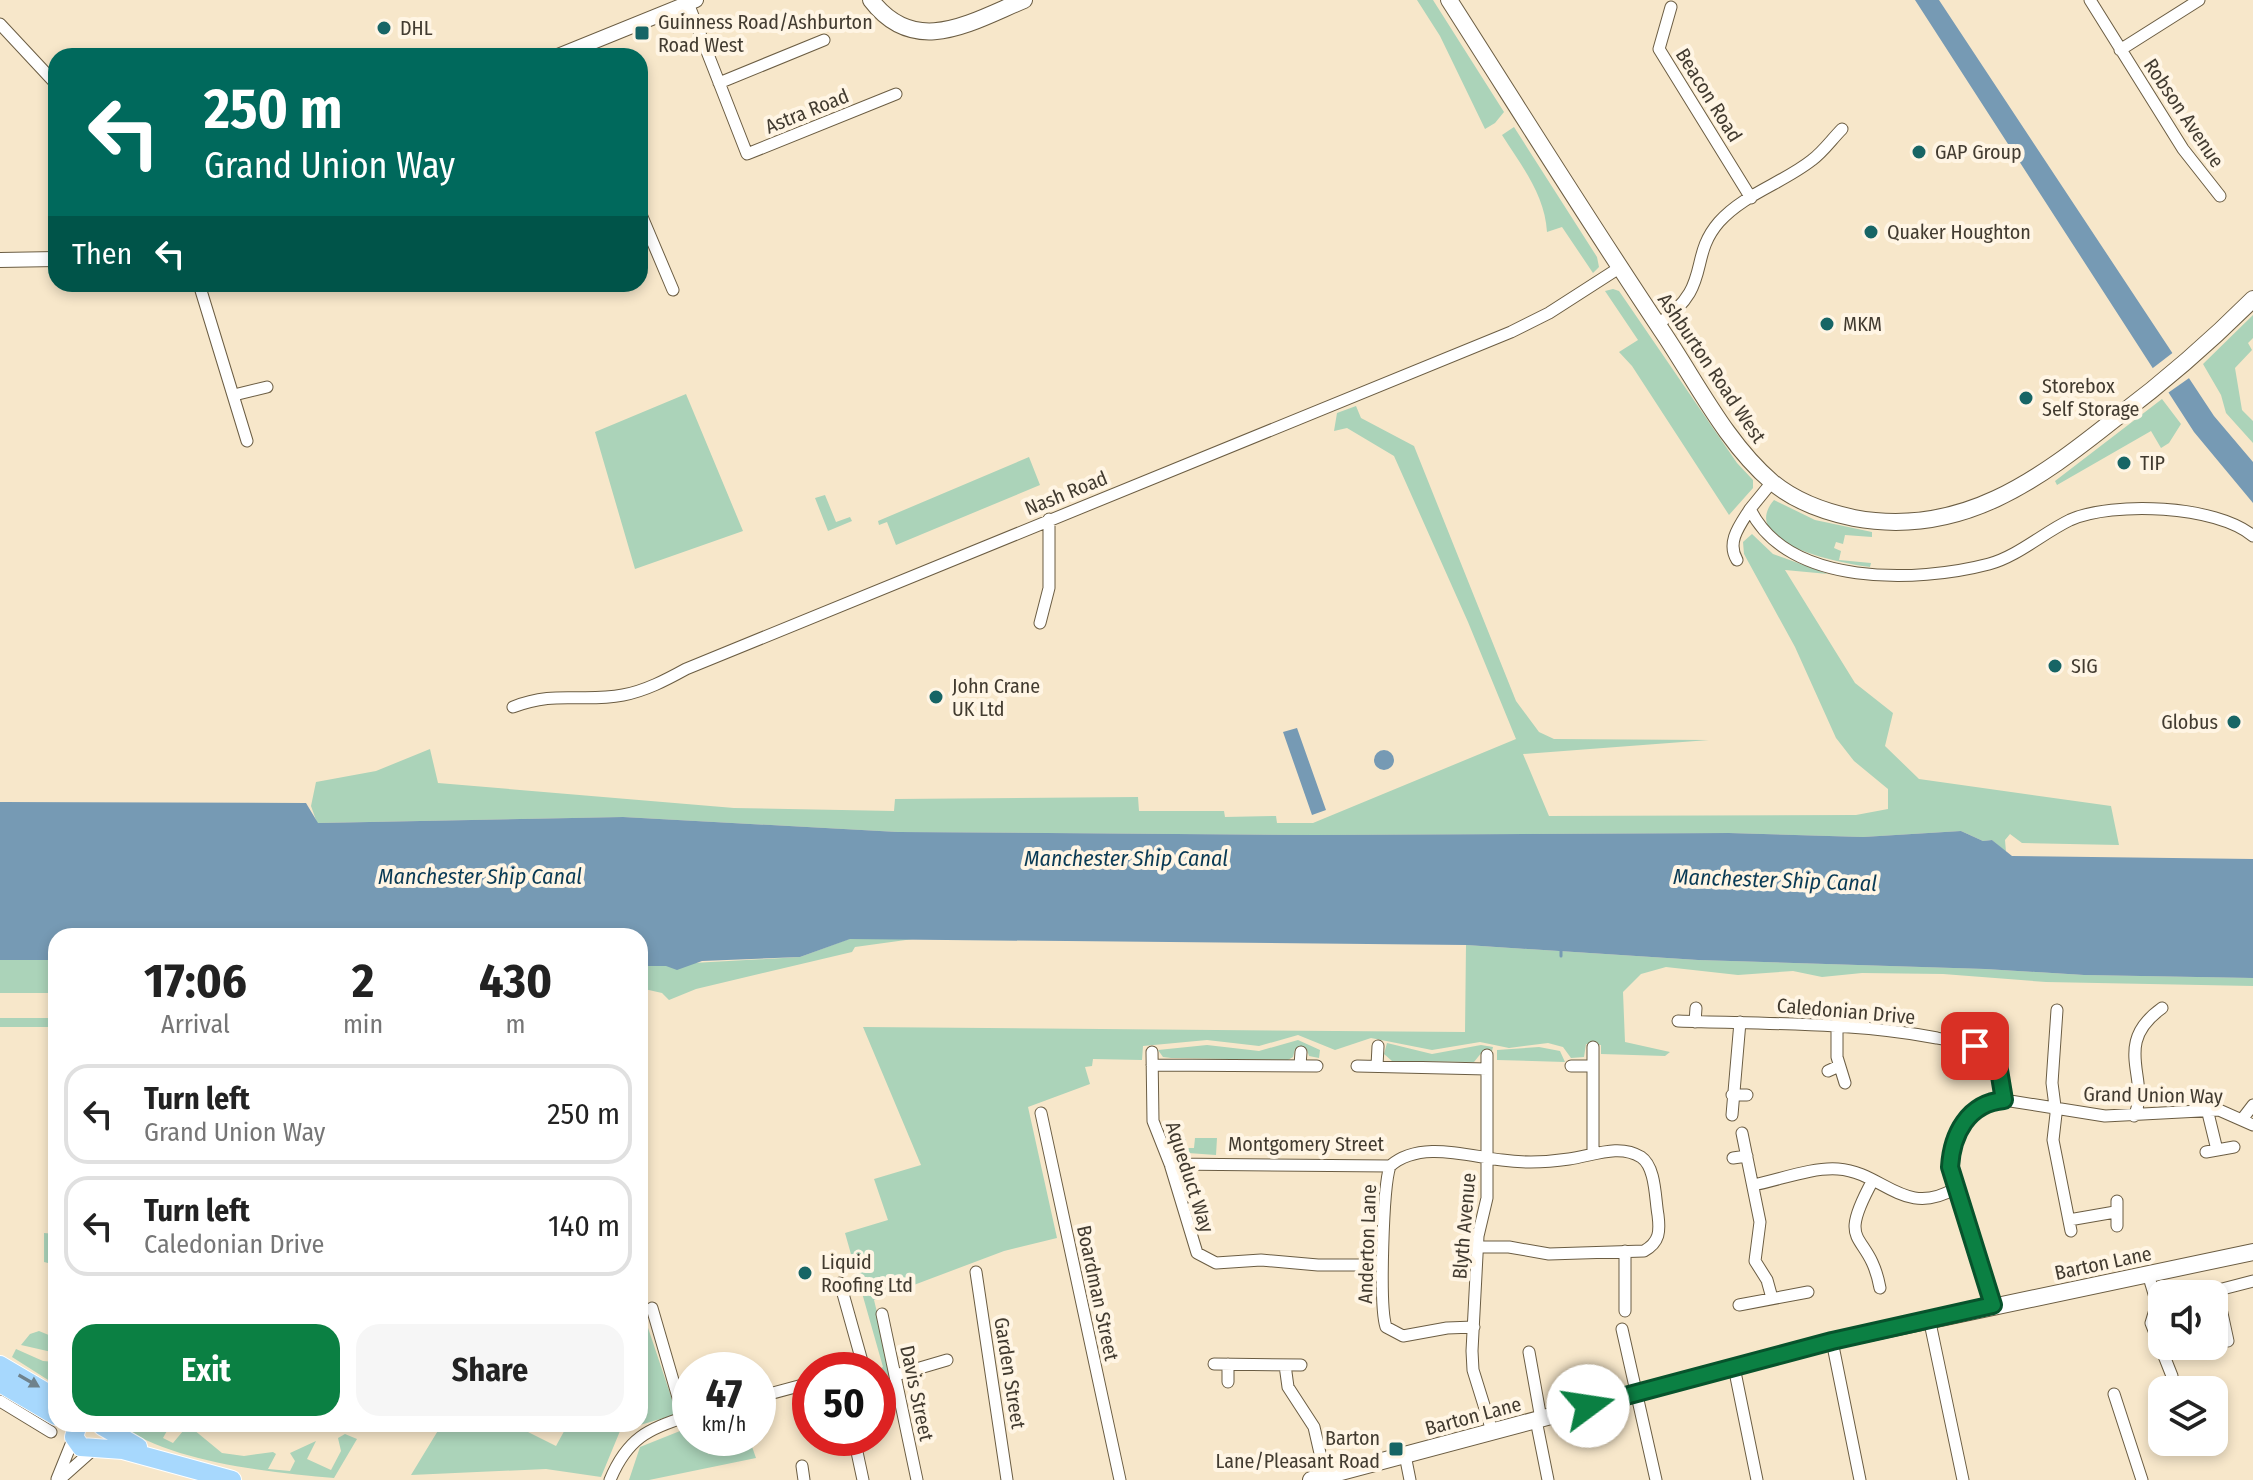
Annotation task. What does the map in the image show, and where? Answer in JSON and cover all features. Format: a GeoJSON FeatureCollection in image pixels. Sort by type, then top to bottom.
{"type":"FeatureCollection","features":[{"type":"Feature","properties":{"kind":"main road"},"geometry":{"type":"LineString","coordinates":[[871,0],[890,20],[931,33],[945,32],[1024,0]]}},
{"type":"Feature","properties":{"kind":"main road","name":"Ashburton Road West"},"geometry":{"type":"LineString","coordinates":[[1449,0],[1619,268],[1735,441],[1772,482],[1805,503],[1861,519],[1908,521],[1956,513],[1991,502],[2028,484],[2155,389],[2253,299]]}},
{"type":"Feature","properties":{"kind":"main road","name":"Barton Lane"},"geometry":{"type":"LineString","coordinates":[[1318,1478],[1832,1341],[1929,1318],[2253,1252]]}},
{"type":"Feature","properties":{"kind":"main road"},"geometry":{"type":"LineString","coordinates":[[0,1365],[48,1393]]}},
{"type":"Feature","properties":{"kind":"main road"},"geometry":{"type":"LineString","coordinates":[[0,1383],[48,1416]]}},
{"type":"Feature","properties":{"kind":"main road"},"geometry":{"type":"LineString","coordinates":[[69,1432],[81,1447],[162,1459],[232,1480]]}},
{"type":"Feature","properties":{"kind":"main road"},"geometry":{"type":"LineString","coordinates":[[95,1448],[104,1438],[103,1432]]}},
{"type":"Feature","properties":{"kind":"main road"},"geometry":{"type":"LineString","coordinates":[[114,1432],[162,1459]]}},
{"type":"Feature","properties":{"kind":"street","name":"Robson Avenue"},"geometry":{"type":"LineString","coordinates":[[2090,0],[2183,149],[2220,196]]}},
{"type":"Feature","properties":{"kind":"street","name":"Robson Avenue"},"geometry":{"type":"LineString","coordinates":[[2120,50],[2199,0]]}},
{"type":"Feature","properties":{"kind":"street"},"geometry":{"type":"LineString","coordinates":[[582,48],[692,2]]}},
{"type":"Feature","properties":{"kind":"street","name":"Astra Road"},"geometry":{"type":"LineString","coordinates":[[692,2],[747,154],[896,94]]}},
{"type":"Feature","properties":{"kind":"street","name":"Beacon Road"},"geometry":{"type":"LineString","coordinates":[[1671,7],[1659,49],[1751,198]]}},
{"type":"Feature","properties":{"kind":"street"},"geometry":{"type":"LineString","coordinates":[[0,24],[48,75]]}},
{"type":"Feature","properties":{"kind":"street"},"geometry":{"type":"LineString","coordinates":[[719,83],[824,40]]}},
{"type":"Feature","properties":{"kind":"street"},"geometry":{"type":"LineString","coordinates":[[1658,324],[1682,306],[1693,290],[1707,243],[1718,224],[1751,198],[1812,160],[1842,129]]}},
{"type":"Feature","properties":{"kind":"street"},"geometry":{"type":"LineString","coordinates":[[648,231],[673,290]]}},
{"type":"Feature","properties":{"kind":"street"},"geometry":{"type":"LineString","coordinates":[[0,260],[48,259]]}},
{"type":"Feature","properties":{"kind":"street","name":"Nash Road"},"geometry":{"type":"LineString","coordinates":[[513,707],[547,696],[610,697],[650,687],[778,630],[1511,332],[1549,313],[1619,268]]}},
{"type":"Feature","properties":{"kind":"street"},"geometry":{"type":"LineString","coordinates":[[202,292],[247,441]]}},
{"type":"Feature","properties":{"kind":"street"},"geometry":{"type":"LineString","coordinates":[[234,395],[267,387]]}},
{"type":"Feature","properties":{"kind":"street"},"geometry":{"type":"LineString","coordinates":[[1737,560],[1732,553],[1734,537],[1750,509],[1772,482]]}},
{"type":"Feature","properties":{"kind":"street"},"geometry":{"type":"LineString","coordinates":[[1750,509],[1772,541],[1799,557],[1836,569],[1892,574],[1988,564],[2071,520],[2091,514],[2202,512],[2234,522],[2253,536]]}},
{"type":"Feature","properties":{"kind":"street"},"geometry":{"type":"LineString","coordinates":[[1040,623],[1049,588],[1049,519]]}},
{"type":"Feature","properties":{"kind":"street"},"geometry":{"type":"LineString","coordinates":[[1695,1022],[1696,1008]]}},
{"type":"Feature","properties":{"kind":"street"},"geometry":{"type":"LineString","coordinates":[[2134,1116],[2136,1043],[2143,1027],[2162,1008]]}},
{"type":"Feature","properties":{"kind":"street"},"geometry":{"type":"LineString","coordinates":[[2057,1010],[2052,1083],[2054,1158],[2070,1225],[2116,1207],[2117,1226]]}},
{"type":"Feature","properties":{"kind":"street","name":"Caledonian Drive"},"geometry":{"type":"LineString","coordinates":[[1678,1021],[1837,1024],[1897,1031],[1975,1046],[1998,1064],[2004,1100]]}},
{"type":"Feature","properties":{"kind":"street"},"geometry":{"type":"LineString","coordinates":[[1732,1115],[1740,1022]]}},
{"type":"Feature","properties":{"kind":"street"},"geometry":{"type":"LineString","coordinates":[[1837,1024],[1833,1069],[1845,1083]]}},
{"type":"Feature","properties":{"kind":"street"},"geometry":{"type":"LineString","coordinates":[[1377,1066],[1378,1046]]}},
{"type":"Feature","properties":{"kind":"street"},"geometry":{"type":"LineString","coordinates":[[1593,1047],[1593,1153]]}},
{"type":"Feature","properties":{"kind":"street","name":"Aqueduct Way"},"geometry":{"type":"LineString","coordinates":[[1152,1052],[1153,1121],[1170,1164],[1193,1246],[1209,1262],[1282,1260],[1318,1265],[1382,1265]]}},
{"type":"Feature","properties":{"kind":"street"},"geometry":{"type":"LineString","coordinates":[[1300,1065],[1301,1052]]}},
{"type":"Feature","properties":{"kind":"street","name":"Blyth Avenue"},"geometry":{"type":"LineString","coordinates":[[1487,1055],[1487,1198],[1478,1247],[1473,1370],[1492,1431]]}},
{"type":"Feature","properties":{"kind":"street"},"geometry":{"type":"LineString","coordinates":[[1152,1065],[1317,1066]]}},
{"type":"Feature","properties":{"kind":"street"},"geometry":{"type":"LineString","coordinates":[[1357,1066],[1487,1069]]}},
{"type":"Feature","properties":{"kind":"street"},"geometry":{"type":"LineString","coordinates":[[1571,1066],[1592,1066]]}},
{"type":"Feature","properties":{"kind":"street"},"geometry":{"type":"LineString","coordinates":[[1732,1095],[1747,1095]]}},
{"type":"Feature","properties":{"kind":"street"},"geometry":{"type":"LineString","coordinates":[[1993,1305],[1975,1242],[1954,1189],[1950,1157],[1960,1127],[1980,1106],[2004,1100]]}},
{"type":"Feature","properties":{"kind":"street","name":"Grand Union Way"},"geometry":{"type":"LineString","coordinates":[[2004,1100],[2105,1116],[2207,1109],[2248,1122]]}},
{"type":"Feature","properties":{"kind":"street"},"geometry":{"type":"LineString","coordinates":[[2248,1122],[2253,1105]]}},
{"type":"Feature","properties":{"kind":"street"},"geometry":{"type":"LineString","coordinates":[[2207,1109],[2211,1151],[2234,1147]]}},
{"type":"Feature","properties":{"kind":"street","name":"Boardman Street"},"geometry":{"type":"LineString","coordinates":[[1041,1113],[1120,1480]]}},
{"type":"Feature","properties":{"kind":"street"},"geometry":{"type":"LineString","coordinates":[[1742,1133],[1760,1222],[1754,1255],[1772,1298]]}},
{"type":"Feature","properties":{"kind":"street","name":"Montgomery Street"},"geometry":{"type":"LineString","coordinates":[[1170,1164],[1390,1166],[1415,1153],[1552,1161],[1593,1153],[1633,1153],[1648,1167],[1659,1233],[1649,1248],[1625,1251]]}},
{"type":"Feature","properties":{"kind":"street"},"geometry":{"type":"LineString","coordinates":[[1733,1158],[1747,1156]]}},
{"type":"Feature","properties":{"kind":"street","name":"Anderton Lane"},"geometry":{"type":"LineString","coordinates":[[1390,1166],[1382,1265],[1382,1312],[1391,1332],[1410,1336],[1447,1328],[1474,1327]]}},
{"type":"Feature","properties":{"kind":"street"},"geometry":{"type":"LineString","coordinates":[[1753,1185],[1834,1169],[1873,1180],[1907,1198],[1928,1197],[1954,1189]]}},
{"type":"Feature","properties":{"kind":"street"},"geometry":{"type":"LineString","coordinates":[[1873,1180],[1857,1207],[1854,1226],[1857,1240],[1882,1271],[1880,1288]]}},
{"type":"Feature","properties":{"kind":"street"},"geometry":{"type":"LineString","coordinates":[[1478,1247],[1509,1247],[1549,1254],[1625,1251],[1625,1311]]}},
{"type":"Feature","properties":{"kind":"street","name":"Garden Street"},"geometry":{"type":"LineString","coordinates":[[976,1272],[1007,1480]]}},
{"type":"Feature","properties":{"kind":"street"},"geometry":{"type":"LineString","coordinates":[[2148,1274],[2150,1280]]}},
{"type":"Feature","properties":{"kind":"street"},"geometry":{"type":"LineString","coordinates":[[2228,1287],[2253,1281]]}},
{"type":"Feature","properties":{"kind":"street"},"geometry":{"type":"LineString","coordinates":[[840,1283],[859,1352]]}},
{"type":"Feature","properties":{"kind":"street"},"geometry":{"type":"LineString","coordinates":[[1739,1305],[1808,1292]]}},
{"type":"Feature","properties":{"kind":"street"},"geometry":{"type":"LineString","coordinates":[[652,1308],[672,1370]]}},
{"type":"Feature","properties":{"kind":"street","name":"Davis Street"},"geometry":{"type":"LineString","coordinates":[[882,1314],[891,1352]]}},
{"type":"Feature","properties":{"kind":"street"},"geometry":{"type":"LineString","coordinates":[[1929,1318],[1963,1480]]}},
{"type":"Feature","properties":{"kind":"street"},"geometry":{"type":"LineString","coordinates":[[1622,1329],[1656,1480]]}},
{"type":"Feature","properties":{"kind":"street"},"geometry":{"type":"LineString","coordinates":[[1832,1341],[1860,1480]]}},
{"type":"Feature","properties":{"kind":"street"},"geometry":{"type":"LineString","coordinates":[[1529,1352],[1548,1480]]}},
{"type":"Feature","properties":{"kind":"street"},"geometry":{"type":"LineString","coordinates":[[896,1375],[947,1360]]}},
{"type":"Feature","properties":{"kind":"street"},"geometry":{"type":"LineString","coordinates":[[2166,1360],[2170,1371],[2183,1362]]}},
{"type":"Feature","properties":{"kind":"street"},"geometry":{"type":"LineString","coordinates":[[1214,1364],[1301,1365]]}},
{"type":"Feature","properties":{"kind":"street"},"geometry":{"type":"LineString","coordinates":[[1228,1364],[1228,1382]]}},
{"type":"Feature","properties":{"kind":"street"},"geometry":{"type":"LineString","coordinates":[[1285,1365],[1288,1387],[1311,1420],[1318,1478]]}},
{"type":"Feature","properties":{"kind":"street"},"geometry":{"type":"LineString","coordinates":[[1734,1367],[1757,1480]]}},
{"type":"Feature","properties":{"kind":"street","name":"Davis Street"},"geometry":{"type":"LineString","coordinates":[[896,1375],[917,1480]]}},
{"type":"Feature","properties":{"kind":"street"},"geometry":{"type":"LineString","coordinates":[[2114,1394],[2142,1480]]}},
{"type":"Feature","properties":{"kind":"street"},"geometry":{"type":"LineString","coordinates":[[0,1401],[48,1421]]}},
{"type":"Feature","properties":{"kind":"street"},"geometry":{"type":"LineString","coordinates":[[648,1432],[672,1423]]}},
{"type":"Feature","properties":{"kind":"street"},"geometry":{"type":"LineString","coordinates":[[58,1480],[65,1432]]}},
{"type":"Feature","properties":{"kind":"street"},"geometry":{"type":"LineString","coordinates":[[610,1480],[639,1435],[647,1432]]}},
{"type":"Feature","properties":{"kind":"street"},"geometry":{"type":"LineString","coordinates":[[58,1480],[95,1448]]}},
{"type":"Feature","properties":{"kind":"street"},"geometry":{"type":"LineString","coordinates":[[1405,1455],[1410,1480]]}},
{"type":"Feature","properties":{"kind":"street"},"geometry":{"type":"LineString","coordinates":[[858,1456],[863,1480]]}},
{"type":"Feature","properties":{"kind":"street"},"geometry":{"type":"LineString","coordinates":[[621,1462],[621,1480]]}},
{"type":"Feature","properties":{"kind":"street"},"geometry":{"type":"LineString","coordinates":[[802,1466],[804,1480]]}},
{"type":"Feature","properties":{"kind":"green space"},"geometry":{"type":"Polygon","coordinates":[[[1417,0],[1433,0],[1504,112],[1485,129],[1440,36],[1417,0]]]}},
{"type":"Feature","properties":{"kind":"green space"},"geometry":{"type":"Polygon","coordinates":[[[1514,127],[1597,257],[1599,267],[1593,273],[1562,227],[1547,232],[1537,193],[1502,135],[1514,127]]]}},
{"type":"Feature","properties":{"kind":"green space"},"geometry":{"type":"Polygon","coordinates":[[[1605,291],[1619,291],[1737,463],[1753,480],[1753,488],[1729,515],[1632,366],[1619,352],[1638,340],[1605,291]]]}},
{"type":"Feature","properties":{"kind":"green space"},"geometry":{"type":"Polygon","coordinates":[[[2253,315],[2253,338],[2248,343],[2252,350],[2235,368],[2242,410],[2253,421],[2253,443],[2226,413],[2221,395],[2203,364],[2253,315]]]}},
{"type":"Feature","properties":{"kind":"green space"},"geometry":{"type":"Polygon","coordinates":[[[686,394],[743,531],[635,569],[595,432],[686,394]]]}},
{"type":"Feature","properties":{"kind":"green space"},"geometry":{"type":"Polygon","coordinates":[[[2162,399],[2181,424],[2169,443],[2161,448],[2151,431],[2057,485],[2055,481],[2162,399]]]}},
{"type":"Feature","properties":{"kind":"green space"},"geometry":{"type":"Polygon","coordinates":[[[1356,406],[1361,418],[1414,446],[1516,701],[1539,732],[1554,739],[1709,740],[1523,754],[1549,816],[1856,815],[1888,809],[1888,789],[1854,761],[1836,738],[1795,647],[1744,554],[1743,542],[1752,534],[1773,554],[1828,574],[1785,570],[1855,683],[1893,713],[1885,746],[1919,779],[2111,806],[2119,845],[2022,843],[2010,834],[2005,840],[2006,852],[1992,840],[1983,841],[1961,831],[1863,837],[1729,833],[1314,835],[898,832],[623,817],[317,823],[311,806],[316,782],[376,771],[430,749],[438,783],[734,808],[894,811],[895,799],[1138,797],[1139,811],[1224,811],[1225,817],[1276,816],[1277,823],[1313,823],[1516,739],[1394,456],[1347,428],[1334,431],[1337,413],[1356,406]]]}},
{"type":"Feature","properties":{"kind":"green space"},"geometry":{"type":"Polygon","coordinates":[[[1029,457],[1040,485],[896,545],[887,522],[879,525],[878,521],[1029,457]]]}},
{"type":"Feature","properties":{"kind":"green space"},"geometry":{"type":"Polygon","coordinates":[[[825,495],[836,522],[850,517],[852,521],[828,531],[815,498],[825,495]]]}},
{"type":"Feature","properties":{"kind":"green space"},"geometry":{"type":"Polygon","coordinates":[[[1774,500],[1815,520],[1872,532],[1872,537],[1845,535],[1843,544],[1836,542],[1834,548],[1841,551],[1839,560],[1871,563],[1870,567],[1819,556],[1781,540],[1770,529],[1766,516],[1774,500]]]}},
{"type":"Feature","properties":{"kind":"green space"},"geometry":{"type":"Polygon","coordinates":[[[849,939],[913,939],[855,947],[852,952],[696,989],[669,1000],[662,993],[648,990],[648,966],[800,957],[849,939]]]}},
{"type":"Feature","properties":{"kind":"green space"},"geometry":{"type":"Polygon","coordinates":[[[1466,945],[1698,960],[2084,975],[2253,978],[2253,986],[2046,982],[1943,974],[1862,973],[1822,977],[1793,971],[1738,975],[1666,967],[1641,974],[1623,992],[1625,1042],[1670,1052],[1665,1056],[1601,1054],[1601,1045],[1586,1044],[1584,1057],[1571,1058],[1563,1047],[1548,1043],[1509,1048],[1480,1042],[1432,1050],[1371,1038],[1335,1050],[1298,1035],[1259,1046],[1207,1040],[1143,1046],[1142,1060],[1093,1059],[1092,1066],[1085,1067],[1090,1084],[1028,1107],[1057,1238],[1004,1251],[874,1300],[887,1352],[879,1352],[845,1233],[888,1220],[874,1179],[921,1165],[863,1027],[1465,1032],[1466,945]]]}},
{"type":"Feature","properties":{"kind":"green space"},"geometry":{"type":"Polygon","coordinates":[[[0,960],[48,960],[48,993],[0,993],[0,960]]]}},
{"type":"Feature","properties":{"kind":"green space"},"geometry":{"type":"Polygon","coordinates":[[[0,1018],[48,1018],[48,1027],[0,1027],[0,1018]]]}},
{"type":"Feature","properties":{"kind":"green space"},"geometry":{"type":"Polygon","coordinates":[[[1298,1040],[1320,1050],[1319,1058],[1309,1056],[1307,1050],[1295,1049],[1293,1057],[1288,1060],[1171,1058],[1163,1057],[1158,1050],[1207,1045],[1259,1051],[1298,1040]]]}},
{"type":"Feature","properties":{"kind":"green space"},"geometry":{"type":"Polygon","coordinates":[[[1387,1043],[1432,1054],[1481,1045],[1493,1047],[1492,1051],[1482,1052],[1474,1062],[1392,1061],[1384,1054],[1387,1043]]]}},
{"type":"Feature","properties":{"kind":"green space"},"geometry":{"type":"Polygon","coordinates":[[[1539,1047],[1560,1051],[1565,1062],[1497,1060],[1497,1050],[1539,1047]]]}},
{"type":"Feature","properties":{"kind":"green space"},"geometry":{"type":"Polygon","coordinates":[[[1195,1138],[1217,1138],[1216,1155],[1174,1152],[1170,1142],[1186,1139],[1186,1148],[1194,1148],[1195,1138]]]}},
{"type":"Feature","properties":{"kind":"green space"},"geometry":{"type":"Polygon","coordinates":[[[44,1233],[48,1233],[48,1263],[44,1262],[44,1233]]]}},
{"type":"Feature","properties":{"kind":"green space"},"geometry":{"type":"Polygon","coordinates":[[[648,1328],[672,1399],[672,1415],[648,1423],[648,1328]]]}},
{"type":"Feature","properties":{"kind":"green space"},"geometry":{"type":"Polygon","coordinates":[[[39,1331],[48,1335],[48,1351],[21,1345],[30,1334],[39,1331]]]}},
{"type":"Feature","properties":{"kind":"green space"},"geometry":{"type":"Polygon","coordinates":[[[16,1349],[48,1361],[48,1380],[12,1357],[16,1349]]]}},
{"type":"Feature","properties":{"kind":"green space"},"geometry":{"type":"Polygon","coordinates":[[[132,1432],[166,1432],[163,1438],[173,1443],[182,1432],[196,1432],[222,1453],[244,1456],[273,1452],[276,1454],[268,1469],[290,1471],[295,1461],[290,1453],[316,1441],[307,1459],[331,1470],[341,1451],[338,1438],[345,1434],[357,1439],[334,1478],[222,1463],[165,1448],[132,1432]]]}},
{"type":"Feature","properties":{"kind":"green space"},"geometry":{"type":"Polygon","coordinates":[[[437,1432],[528,1432],[556,1446],[564,1432],[620,1432],[601,1477],[546,1469],[411,1475],[437,1432]]]}},
{"type":"Feature","properties":{"kind":"green space"},"geometry":{"type":"Polygon","coordinates":[[[672,1434],[672,1456],[756,1458],[649,1480],[629,1480],[640,1447],[672,1434]]]}},
{"type":"Feature","properties":{"kind":"water"},"geometry":{"type":"Polygon","coordinates":[[[1915,0],[1939,0],[2214,416],[2253,462],[2253,503],[2194,432],[1915,0]]]}},
{"type":"Feature","properties":{"kind":"water"},"geometry":{"type":"Polygon","coordinates":[[[1297,728],[1326,810],[1312,815],[1283,732],[1297,728]]]}},
{"type":"Feature","properties":{"kind":"water"},"geometry":{"type":"Polygon","coordinates":[[[1384,750],[1391,753],[1394,760],[1391,767],[1384,770],[1377,767],[1374,760],[1377,753],[1384,750]]]}},
{"type":"Feature","properties":{"kind":"water","name":"Manchester Ship Canal"},"geometry":{"type":"Polygon","coordinates":[[[0,802],[306,803],[318,823],[623,817],[898,832],[1314,835],[1729,833],[1863,837],[1961,831],[1983,841],[1992,840],[2012,856],[2253,859],[2253,978],[2084,975],[1698,960],[1466,945],[850,939],[800,957],[702,961],[677,970],[666,966],[648,966],[648,928],[48,928],[48,960],[0,960],[0,802]]]}},
{"type":"Feature","properties":{"kind":"pier"},"geometry":{"type":"Polygon","coordinates":[[[2175,351],[2192,376],[2165,395],[2149,371],[2175,351]]]}},
{"type":"Feature","properties":{"kind":"waterway"},"geometry":{"type":"LineString","coordinates":[[1561,951],[1561,956]]}},
{"type":"Feature","properties":{"kind":"place","name":"DHL"},"geometry":{"type":"Point","coordinates":[384,28]}},
{"type":"Feature","properties":{"kind":"place","name":"Guinness Road/Ashburton Road West"},"geometry":{"type":"Point","coordinates":[642,33]}},
{"type":"Feature","properties":{"kind":"place","name":"GAP Group"},"geometry":{"type":"Point","coordinates":[1919,152]}},
{"type":"Feature","properties":{"kind":"place","name":"Quaker Houghton"},"geometry":{"type":"Point","coordinates":[1871,232]}},
{"type":"Feature","properties":{"kind":"place","name":"MKM"},"geometry":{"type":"Point","coordinates":[1827,324]}},
{"type":"Feature","properties":{"kind":"place","name":"Storebox Self Storage"},"geometry":{"type":"Point","coordinates":[2026,398]}},
{"type":"Feature","properties":{"kind":"place","name":"TIP"},"geometry":{"type":"Point","coordinates":[2124,463]}},
{"type":"Feature","properties":{"kind":"place","name":"SIG"},"geometry":{"type":"Point","coordinates":[2055,666]}},
{"type":"Feature","properties":{"kind":"place","name":"John Crane UK Ltd"},"geometry":{"type":"Point","coordinates":[936,697]}},
{"type":"Feature","properties":{"kind":"place","name":"Globus"},"geometry":{"type":"Point","coordinates":[2234,722]}},
{"type":"Feature","properties":{"kind":"place","name":"Liquid Roofing Ltd"},"geometry":{"type":"Point","coordinates":[805,1273]}},
{"type":"Feature","properties":{"kind":"place","name":"Barton Lane/Pleasant Road"},"geometry":{"type":"Point","coordinates":[1396,1449]}},
{"type":"Feature","properties":{"kind":"route"},"geometry":{"type":"LineString","coordinates":[[1588,1406],[1832,1341],[1993,1305],[1975,1242],[1954,1189],[1950,1167],[1952,1146],[1965,1120],[1980,1106],[2004,1100],[1998,1064],[1992,1056],[1975,1046]]}}]}
